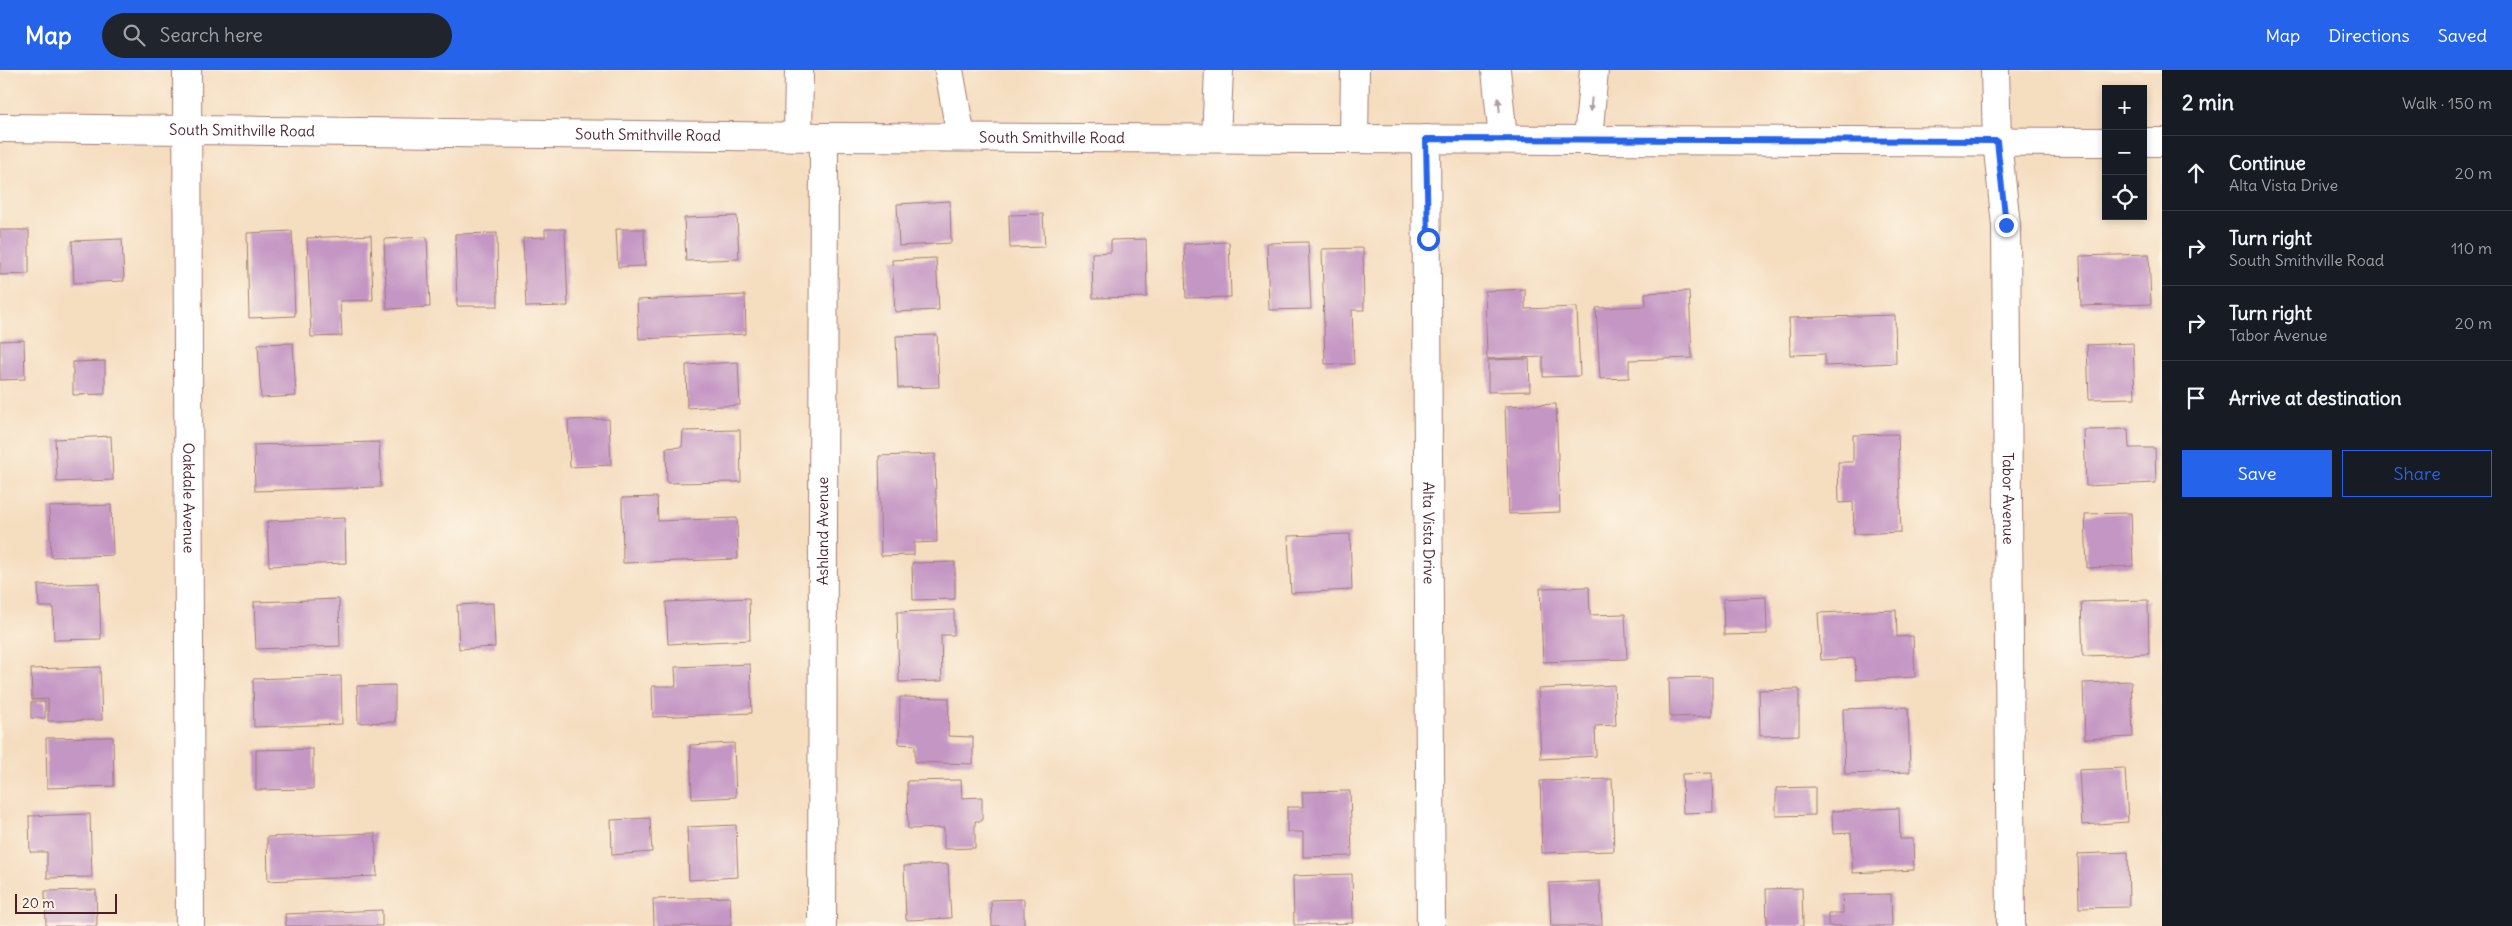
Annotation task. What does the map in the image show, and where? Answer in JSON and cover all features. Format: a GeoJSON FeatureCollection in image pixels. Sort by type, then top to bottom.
{"type":"FeatureCollection","features":[{"type":"Feature","properties":{"kind":"street","name":"Oakdale Avenue"},"geometry":{"type":"LineString","coordinates":[[187,70],[190,926]]}},
{"type":"Feature","properties":{"kind":"street","name":"Ashland Avenue"},"geometry":{"type":"LineString","coordinates":[[799,70],[811,137],[822,926]]}},
{"type":"Feature","properties":{"kind":"street"},"geometry":{"type":"LineString","coordinates":[[949,70],[961,137]]}},
{"type":"Feature","properties":{"kind":"street"},"geometry":{"type":"LineString","coordinates":[[1216,138],[1219,70]]}},
{"type":"Feature","properties":{"kind":"street"},"geometry":{"type":"LineString","coordinates":[[1354,139],[1355,70]]}},
{"type":"Feature","properties":{"kind":"street"},"geometry":{"type":"LineString","coordinates":[[1496,70],[1503,139]]}},
{"type":"Feature","properties":{"kind":"street"},"geometry":{"type":"LineString","coordinates":[[1588,140],[1594,70]]}},
{"type":"Feature","properties":{"kind":"street","name":"Tabor Avenue"},"geometry":{"type":"LineString","coordinates":[[1995,70],[1997,141],[2006,225],[2011,926]]}},
{"type":"Feature","properties":{"kind":"street","name":"South Smithville Road"},"geometry":{"type":"LineString","coordinates":[[0,128],[811,137],[2102,142]]}},
{"type":"Feature","properties":{"kind":"street","name":"Alta Vista Drive"},"geometry":{"type":"LineString","coordinates":[[1426,139],[1431,926]]}},
{"type":"Feature","properties":{"kind":"street"},"geometry":{"type":"LineString","coordinates":[[2147,142],[2162,142]]}},
{"type":"Feature","properties":{"kind":"building"},"geometry":{"type":"Polygon","coordinates":[[[950,201],[951,243],[899,246],[897,204],[950,201]]]}},
{"type":"Feature","properties":{"kind":"building"},"geometry":{"type":"Polygon","coordinates":[[[1043,214],[1045,247],[1010,248],[1009,215],[1043,214]]]}},
{"type":"Feature","properties":{"kind":"building"},"geometry":{"type":"Polygon","coordinates":[[[737,216],[739,259],[686,261],[684,218],[737,216]]]}},
{"type":"Feature","properties":{"kind":"building"},"geometry":{"type":"Polygon","coordinates":[[[545,229],[565,229],[568,306],[526,307],[523,238],[545,237],[545,229]]]}},
{"type":"Feature","properties":{"kind":"building"},"geometry":{"type":"Polygon","coordinates":[[[616,229],[644,229],[645,266],[618,267],[616,229]]]}},
{"type":"Feature","properties":{"kind":"building"},"geometry":{"type":"Polygon","coordinates":[[[0,230],[29,230],[29,274],[0,275],[0,230]]]}},
{"type":"Feature","properties":{"kind":"building"},"geometry":{"type":"Polygon","coordinates":[[[292,231],[295,316],[249,318],[247,233],[292,231]]]}},
{"type":"Feature","properties":{"kind":"building"},"geometry":{"type":"Polygon","coordinates":[[[497,233],[498,306],[457,306],[455,234],[497,233]]]}},
{"type":"Feature","properties":{"kind":"building"},"geometry":{"type":"Polygon","coordinates":[[[371,235],[373,300],[340,301],[342,336],[311,337],[307,238],[371,235]]]}},
{"type":"Feature","properties":{"kind":"building"},"geometry":{"type":"Polygon","coordinates":[[[427,237],[430,307],[387,309],[384,239],[427,237]]]}},
{"type":"Feature","properties":{"kind":"building"},"geometry":{"type":"Polygon","coordinates":[[[122,239],[124,281],[74,283],[72,241],[122,239]]]}},
{"type":"Feature","properties":{"kind":"building"},"geometry":{"type":"Polygon","coordinates":[[[1146,239],[1147,297],[1093,298],[1092,253],[1111,252],[1111,240],[1146,239]]]}},
{"type":"Feature","properties":{"kind":"building"},"geometry":{"type":"Polygon","coordinates":[[[1229,242],[1231,297],[1186,298],[1184,244],[1229,242]]]}},
{"type":"Feature","properties":{"kind":"building"},"geometry":{"type":"Polygon","coordinates":[[[1308,242],[1311,309],[1269,310],[1267,243],[1308,242]]]}},
{"type":"Feature","properties":{"kind":"building"},"geometry":{"type":"Polygon","coordinates":[[[1363,248],[1364,310],[1352,310],[1354,364],[1325,364],[1322,249],[1363,248]]]}},
{"type":"Feature","properties":{"kind":"building"},"geometry":{"type":"Polygon","coordinates":[[[2149,254],[2151,304],[2081,306],[2080,256],[2149,254]]]}},
{"type":"Feature","properties":{"kind":"building"},"geometry":{"type":"Polygon","coordinates":[[[936,258],[939,310],[895,312],[892,260],[936,258]]]}},
{"type":"Feature","properties":{"kind":"building"},"geometry":{"type":"Polygon","coordinates":[[[1525,289],[1525,309],[1577,307],[1580,376],[1543,377],[1543,357],[1487,359],[1485,291],[1525,289]]]}},
{"type":"Feature","properties":{"kind":"building"},"geometry":{"type":"Polygon","coordinates":[[[1689,291],[1692,358],[1629,360],[1629,378],[1600,379],[1596,308],[1646,306],[1645,293],[1689,291]]]}},
{"type":"Feature","properties":{"kind":"building"},"geometry":{"type":"Polygon","coordinates":[[[745,295],[746,334],[639,339],[637,300],[745,295]]]}},
{"type":"Feature","properties":{"kind":"building"},"geometry":{"type":"Polygon","coordinates":[[[1895,315],[1896,363],[1825,366],[1825,354],[1790,355],[1789,318],[1895,315]]]}},
{"type":"Feature","properties":{"kind":"building"},"geometry":{"type":"Polygon","coordinates":[[[937,335],[939,387],[898,388],[896,336],[937,335]]]}},
{"type":"Feature","properties":{"kind":"building"},"geometry":{"type":"Polygon","coordinates":[[[24,340],[25,379],[0,380],[0,341],[24,340]]]}},
{"type":"Feature","properties":{"kind":"building"},"geometry":{"type":"Polygon","coordinates":[[[293,343],[296,396],[261,398],[258,344],[293,343]]]}},
{"type":"Feature","properties":{"kind":"building"},"geometry":{"type":"Polygon","coordinates":[[[2133,343],[2135,398],[2089,399],[2087,345],[2133,343]]]}},
{"type":"Feature","properties":{"kind":"building"},"geometry":{"type":"Polygon","coordinates":[[[1529,359],[1530,391],[1488,392],[1488,360],[1529,359]]]}},
{"type":"Feature","properties":{"kind":"building"},"geometry":{"type":"Polygon","coordinates":[[[105,361],[105,394],[73,395],[73,362],[105,361]]]}},
{"type":"Feature","properties":{"kind":"building"},"geometry":{"type":"Polygon","coordinates":[[[738,362],[740,405],[687,408],[686,365],[738,362]]]}},
{"type":"Feature","properties":{"kind":"building"},"geometry":{"type":"Polygon","coordinates":[[[1556,404],[1560,512],[1509,514],[1505,406],[1556,404]]]}},
{"type":"Feature","properties":{"kind":"building"},"geometry":{"type":"Polygon","coordinates":[[[609,419],[611,465],[570,467],[568,420],[609,419]]]}},
{"type":"Feature","properties":{"kind":"building"},"geometry":{"type":"Polygon","coordinates":[[[2128,429],[2129,448],[2155,448],[2156,483],[2086,486],[2084,430],[2128,429]]]}},
{"type":"Feature","properties":{"kind":"building"},"geometry":{"type":"Polygon","coordinates":[[[740,430],[741,482],[667,483],[666,448],[682,447],[683,431],[740,430]]]}},
{"type":"Feature","properties":{"kind":"building"},"geometry":{"type":"Polygon","coordinates":[[[1898,434],[1901,532],[1854,534],[1853,502],[1839,503],[1838,462],[1853,462],[1853,435],[1898,434]]]}},
{"type":"Feature","properties":{"kind":"building"},"geometry":{"type":"Polygon","coordinates":[[[111,436],[113,480],[57,482],[55,439],[111,436]]]}},
{"type":"Feature","properties":{"kind":"building"},"geometry":{"type":"Polygon","coordinates":[[[379,442],[381,487],[255,491],[254,445],[379,442]]]}},
{"type":"Feature","properties":{"kind":"building"},"geometry":{"type":"Polygon","coordinates":[[[935,454],[937,542],[914,543],[914,555],[881,556],[879,456],[935,454]]]}},
{"type":"Feature","properties":{"kind":"building"},"geometry":{"type":"Polygon","coordinates":[[[657,497],[658,521],[737,518],[738,559],[623,563],[622,498],[657,497]]]}},
{"type":"Feature","properties":{"kind":"building"},"geometry":{"type":"Polygon","coordinates":[[[111,505],[113,555],[51,557],[49,507],[111,505]]]}},
{"type":"Feature","properties":{"kind":"building"},"geometry":{"type":"Polygon","coordinates":[[[2131,513],[2133,566],[2087,568],[2085,514],[2131,513]]]}},
{"type":"Feature","properties":{"kind":"building"},"geometry":{"type":"Polygon","coordinates":[[[345,518],[346,563],[269,566],[267,521],[345,518]]]}},
{"type":"Feature","properties":{"kind":"building"},"geometry":{"type":"Polygon","coordinates":[[[1350,534],[1352,590],[1291,593],[1288,536],[1350,534]]]}},
{"type":"Feature","properties":{"kind":"building"},"geometry":{"type":"Polygon","coordinates":[[[955,562],[955,599],[913,600],[912,563],[955,562]]]}},
{"type":"Feature","properties":{"kind":"building"},"geometry":{"type":"Polygon","coordinates":[[[99,583],[101,639],[54,640],[53,607],[39,607],[38,585],[99,583]]]}},
{"type":"Feature","properties":{"kind":"building"},"geometry":{"type":"Polygon","coordinates":[[[1589,587],[1590,615],[1625,614],[1627,659],[1543,662],[1540,588],[1589,587]]]}},
{"type":"Feature","properties":{"kind":"building"},"geometry":{"type":"Polygon","coordinates":[[[1766,597],[1767,634],[1724,635],[1723,599],[1766,597]]]}},
{"type":"Feature","properties":{"kind":"building"},"geometry":{"type":"Polygon","coordinates":[[[749,598],[750,640],[668,644],[666,602],[749,598]]]}},
{"type":"Feature","properties":{"kind":"building"},"geometry":{"type":"Polygon","coordinates":[[[339,599],[340,646],[256,649],[254,602],[339,599]]]}},
{"type":"Feature","properties":{"kind":"building"},"geometry":{"type":"Polygon","coordinates":[[[2148,600],[2149,654],[2083,656],[2081,602],[2148,600]]]}},
{"type":"Feature","properties":{"kind":"building"},"geometry":{"type":"Polygon","coordinates":[[[493,603],[495,647],[459,649],[457,605],[493,603]]]}},
{"type":"Feature","properties":{"kind":"building"},"geometry":{"type":"Polygon","coordinates":[[[954,610],[954,635],[941,635],[942,681],[899,682],[897,612],[954,610]]]}},
{"type":"Feature","properties":{"kind":"building"},"geometry":{"type":"Polygon","coordinates":[[[1896,610],[1897,637],[1913,636],[1915,677],[1856,680],[1855,658],[1821,660],[1818,613],[1896,610]]]}},
{"type":"Feature","properties":{"kind":"building"},"geometry":{"type":"Polygon","coordinates":[[[750,664],[752,713],[653,717],[652,686],[676,686],[675,667],[750,664]]]}},
{"type":"Feature","properties":{"kind":"building"},"geometry":{"type":"Polygon","coordinates":[[[100,667],[102,720],[48,721],[48,699],[32,700],[31,669],[100,667]]]}},
{"type":"Feature","properties":{"kind":"building"},"geometry":{"type":"Polygon","coordinates":[[[341,676],[342,724],[254,727],[253,679],[341,676]]]}},
{"type":"Feature","properties":{"kind":"building"},"geometry":{"type":"Polygon","coordinates":[[[1712,677],[1712,716],[1670,717],[1669,678],[1712,677]]]}},
{"type":"Feature","properties":{"kind":"building"},"geometry":{"type":"Polygon","coordinates":[[[2131,681],[2133,737],[2085,739],[2083,683],[2131,681]]]}},
{"type":"Feature","properties":{"kind":"building"},"geometry":{"type":"Polygon","coordinates":[[[395,685],[395,722],[358,723],[357,686],[395,685]]]}},
{"type":"Feature","properties":{"kind":"building"},"geometry":{"type":"Polygon","coordinates":[[[1614,685],[1616,725],[1595,726],[1596,756],[1541,759],[1538,689],[1614,685]]]}},
{"type":"Feature","properties":{"kind":"building"},"geometry":{"type":"Polygon","coordinates":[[[1799,689],[1799,735],[1760,736],[1759,690],[1799,689]]]}},
{"type":"Feature","properties":{"kind":"building"},"geometry":{"type":"Polygon","coordinates":[[[900,697],[949,698],[948,736],[973,737],[973,764],[915,762],[915,745],[899,744],[900,697]]]}},
{"type":"Feature","properties":{"kind":"building"},"geometry":{"type":"Polygon","coordinates":[[[31,702],[45,702],[45,718],[31,718],[31,702]]]}},
{"type":"Feature","properties":{"kind":"building"},"geometry":{"type":"Polygon","coordinates":[[[1908,707],[1910,772],[1845,774],[1843,709],[1908,707]]]}},
{"type":"Feature","properties":{"kind":"building"},"geometry":{"type":"Polygon","coordinates":[[[113,737],[114,786],[47,788],[46,738],[113,737]]]}},
{"type":"Feature","properties":{"kind":"building"},"geometry":{"type":"Polygon","coordinates":[[[734,743],[736,797],[692,799],[690,745],[734,743]]]}},
{"type":"Feature","properties":{"kind":"building"},"geometry":{"type":"Polygon","coordinates":[[[313,749],[313,789],[256,790],[256,750],[313,749]]]}},
{"type":"Feature","properties":{"kind":"building"},"geometry":{"type":"Polygon","coordinates":[[[2125,768],[2128,822],[2082,825],[2079,770],[2125,768]]]}},
{"type":"Feature","properties":{"kind":"building"},"geometry":{"type":"Polygon","coordinates":[[[1712,773],[1713,812],[1683,813],[1682,774],[1712,773]]]}},
{"type":"Feature","properties":{"kind":"building"},"geometry":{"type":"Polygon","coordinates":[[[1612,779],[1614,851],[1542,853],[1540,781],[1612,779]]]}},
{"type":"Feature","properties":{"kind":"building"},"geometry":{"type":"Polygon","coordinates":[[[961,780],[962,798],[982,797],[982,821],[975,821],[975,848],[944,849],[944,828],[908,829],[907,781],[961,780]]]}},
{"type":"Feature","properties":{"kind":"building"},"geometry":{"type":"Polygon","coordinates":[[[1815,787],[1815,815],[1776,816],[1776,788],[1815,787]]]}},
{"type":"Feature","properties":{"kind":"building"},"geometry":{"type":"Polygon","coordinates":[[[1350,791],[1352,856],[1303,857],[1303,832],[1287,832],[1287,807],[1303,807],[1302,792],[1350,791]]]}},
{"type":"Feature","properties":{"kind":"building"},"geometry":{"type":"Polygon","coordinates":[[[1899,808],[1900,839],[1913,839],[1914,870],[1853,873],[1851,833],[1833,834],[1832,811],[1899,808]]]}},
{"type":"Feature","properties":{"kind":"building"},"geometry":{"type":"Polygon","coordinates":[[[90,814],[92,877],[47,878],[47,852],[30,852],[29,816],[90,814]]]}},
{"type":"Feature","properties":{"kind":"building"},"geometry":{"type":"Polygon","coordinates":[[[650,818],[652,852],[612,855],[611,820],[650,818]]]}},
{"type":"Feature","properties":{"kind":"building"},"geometry":{"type":"Polygon","coordinates":[[[736,825],[738,877],[689,880],[687,827],[736,825]]]}},
{"type":"Feature","properties":{"kind":"building"},"geometry":{"type":"Polygon","coordinates":[[[375,833],[377,876],[268,881],[267,837],[375,833]]]}},
{"type":"Feature","properties":{"kind":"building"},"geometry":{"type":"Polygon","coordinates":[[[2128,852],[2129,907],[2079,908],[2078,854],[2128,852]]]}},
{"type":"Feature","properties":{"kind":"building"},"geometry":{"type":"Polygon","coordinates":[[[948,864],[951,918],[906,920],[904,866],[948,864]]]}},
{"type":"Feature","properties":{"kind":"building"},"geometry":{"type":"Polygon","coordinates":[[[1352,874],[1353,923],[1294,925],[1293,876],[1352,874]]]}},
{"type":"Feature","properties":{"kind":"building"},"geometry":{"type":"Polygon","coordinates":[[[1600,881],[1602,926],[1551,926],[1549,883],[1600,881]]]}},
{"type":"Feature","properties":{"kind":"building"},"geometry":{"type":"Polygon","coordinates":[[[1802,888],[1803,926],[1767,926],[1766,889],[1802,888]]]}},
{"type":"Feature","properties":{"kind":"building"},"geometry":{"type":"Polygon","coordinates":[[[96,890],[97,926],[46,926],[45,891],[96,890]]]}},
{"type":"Feature","properties":{"kind":"building"},"geometry":{"type":"Polygon","coordinates":[[[1891,894],[1892,926],[1828,926],[1828,913],[1843,913],[1842,895],[1891,894]]]}},
{"type":"Feature","properties":{"kind":"building"},"geometry":{"type":"Polygon","coordinates":[[[730,897],[731,926],[654,926],[653,899],[730,897]]]}},
{"type":"Feature","properties":{"kind":"building"},"geometry":{"type":"Polygon","coordinates":[[[1024,899],[1024,926],[992,926],[991,900],[1024,899]]]}},
{"type":"Feature","properties":{"kind":"building"},"geometry":{"type":"Polygon","coordinates":[[[382,910],[382,926],[286,926],[285,914],[382,910]]]}},
{"type":"Feature","properties":{"kind":"route"},"geometry":{"type":"LineString","coordinates":[[1428,239],[1426,139],[1997,141],[2006,225]]}}]}
